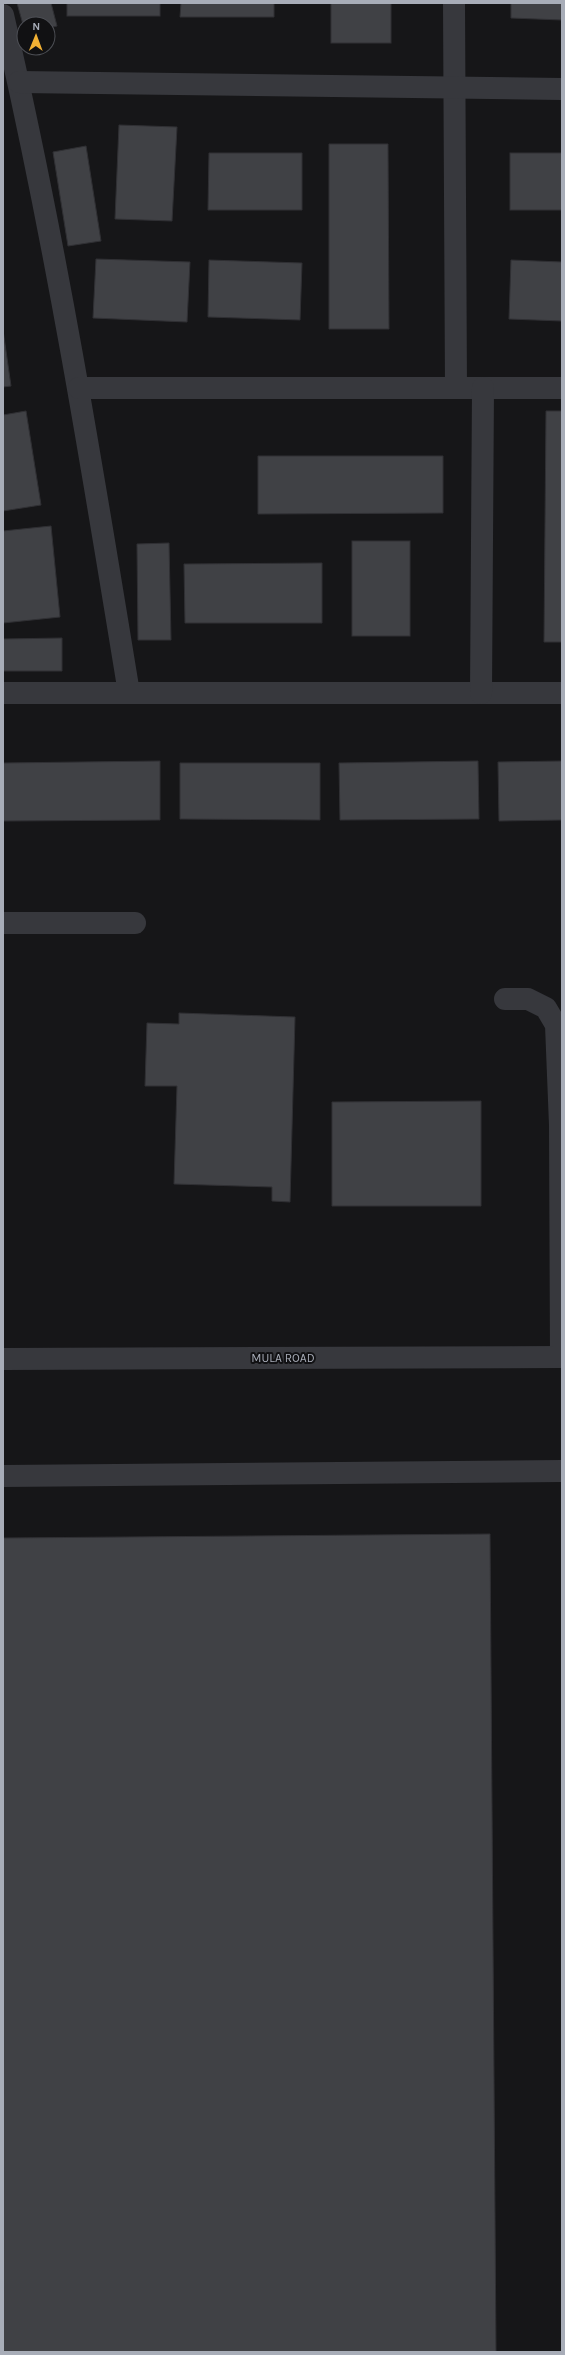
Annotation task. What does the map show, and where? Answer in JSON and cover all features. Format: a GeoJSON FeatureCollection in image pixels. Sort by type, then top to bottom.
{"type":"FeatureCollection","features":[{"type":"Feature","properties":{"kind":"street"},"geometry":{"type":"LineString","coordinates":[[454,3],[456,388]]}},
{"type":"Feature","properties":{"kind":"street"},"geometry":{"type":"LineString","coordinates":[[3,15],[18,82],[79,388],[129,693]]}},
{"type":"Feature","properties":{"kind":"street"},"geometry":{"type":"LineString","coordinates":[[18,82],[562,89]]}},
{"type":"Feature","properties":{"kind":"street"},"geometry":{"type":"LineString","coordinates":[[79,388],[562,388]]}},
{"type":"Feature","properties":{"kind":"street"},"geometry":{"type":"LineString","coordinates":[[481,693],[483,388]]}},
{"type":"Feature","properties":{"kind":"street"},"geometry":{"type":"LineString","coordinates":[[3,693],[562,693]]}},
{"type":"Feature","properties":{"kind":"street"},"geometry":{"type":"LineString","coordinates":[[3,923],[135,923]]}},
{"type":"Feature","properties":{"kind":"street"},"geometry":{"type":"LineString","coordinates":[[505,999],[528,999],[546,1008],[556,1026],[560,1125],[562,1356]]}},
{"type":"Feature","properties":{"kind":"street","name":"MULA ROAD"},"geometry":{"type":"LineString","coordinates":[[3,1359],[562,1356]]}},
{"type":"Feature","properties":{"kind":"street"},"geometry":{"type":"LineString","coordinates":[[3,1476],[562,1471]]}},
{"type":"Feature","properties":{"kind":"building"},"geometry":{"type":"Polygon","coordinates":[[[17,3],[51,3],[54,16],[21,16],[17,3]]]}},
{"type":"Feature","properties":{"kind":"building"},"geometry":{"type":"Polygon","coordinates":[[[67,3],[160,3],[160,16],[67,16],[67,3]]]}},
{"type":"Feature","properties":{"kind":"building"},"geometry":{"type":"Polygon","coordinates":[[[181,3],[274,3],[274,17],[180,17],[181,3]]]}},
{"type":"Feature","properties":{"kind":"building"},"geometry":{"type":"Polygon","coordinates":[[[331,3],[391,3],[391,43],[331,43],[331,3]]]}},
{"type":"Feature","properties":{"kind":"building"},"geometry":{"type":"Polygon","coordinates":[[[511,3],[562,3],[562,20],[511,18],[511,3]]]}},
{"type":"Feature","properties":{"kind":"building"},"geometry":{"type":"Polygon","coordinates":[[[119,125],[177,127],[172,221],[115,219],[119,125]]]}},
{"type":"Feature","properties":{"kind":"building"},"geometry":{"type":"Polygon","coordinates":[[[329,144],[388,144],[389,329],[329,329],[329,144]]]}},
{"type":"Feature","properties":{"kind":"building"},"geometry":{"type":"Polygon","coordinates":[[[86,146],[101,241],[68,246],[53,152],[86,146]]]}},
{"type":"Feature","properties":{"kind":"building"},"geometry":{"type":"Polygon","coordinates":[[[209,153],[302,153],[302,210],[208,210],[209,153]]]}},
{"type":"Feature","properties":{"kind":"building"},"geometry":{"type":"Polygon","coordinates":[[[510,153],[562,153],[562,210],[510,210],[510,153]]]}},
{"type":"Feature","properties":{"kind":"building"},"geometry":{"type":"Polygon","coordinates":[[[96,259],[190,262],[187,322],[93,318],[96,259]]]}},
{"type":"Feature","properties":{"kind":"building"},"geometry":{"type":"Polygon","coordinates":[[[209,260],[302,263],[300,320],[208,317],[209,260]]]}},
{"type":"Feature","properties":{"kind":"building"},"geometry":{"type":"Polygon","coordinates":[[[511,260],[562,262],[562,321],[509,319],[511,260]]]}},
{"type":"Feature","properties":{"kind":"building"},"geometry":{"type":"Polygon","coordinates":[[[3,330],[11,386],[3,387],[3,330]]]}},
{"type":"Feature","properties":{"kind":"building"},"geometry":{"type":"Polygon","coordinates":[[[26,411],[41,505],[3,511],[3,415],[26,411]]]}},
{"type":"Feature","properties":{"kind":"building"},"geometry":{"type":"Polygon","coordinates":[[[546,411],[562,411],[562,642],[544,642],[546,411]]]}},
{"type":"Feature","properties":{"kind":"building"},"geometry":{"type":"Polygon","coordinates":[[[258,456],[443,456],[443,513],[258,514],[258,456]]]}},
{"type":"Feature","properties":{"kind":"building"},"geometry":{"type":"Polygon","coordinates":[[[51,526],[60,617],[3,623],[3,531],[51,526]]]}},
{"type":"Feature","properties":{"kind":"building"},"geometry":{"type":"Polygon","coordinates":[[[352,541],[410,541],[410,636],[352,636],[352,541]]]}},
{"type":"Feature","properties":{"kind":"building"},"geometry":{"type":"Polygon","coordinates":[[[169,543],[171,640],[138,640],[137,544],[169,543]]]}},
{"type":"Feature","properties":{"kind":"building"},"geometry":{"type":"Polygon","coordinates":[[[322,563],[322,623],[185,623],[184,564],[322,563]]]}},
{"type":"Feature","properties":{"kind":"building"},"geometry":{"type":"Polygon","coordinates":[[[62,638],[62,671],[3,671],[3,639],[62,638]]]}},
{"type":"Feature","properties":{"kind":"building"},"geometry":{"type":"Polygon","coordinates":[[[160,761],[160,820],[3,821],[3,763],[160,761]]]}},
{"type":"Feature","properties":{"kind":"building"},"geometry":{"type":"Polygon","coordinates":[[[478,761],[479,819],[340,820],[339,763],[478,761]]]}},
{"type":"Feature","properties":{"kind":"building"},"geometry":{"type":"Polygon","coordinates":[[[562,761],[562,820],[499,821],[498,762],[562,761]]]}},
{"type":"Feature","properties":{"kind":"building"},"geometry":{"type":"Polygon","coordinates":[[[180,763],[320,763],[320,820],[180,819],[180,763]]]}},
{"type":"Feature","properties":{"kind":"building"},"geometry":{"type":"Polygon","coordinates":[[[179,1013],[295,1017],[290,1202],[272,1201],[272,1187],[174,1184],[177,1086],[145,1086],[147,1023],[179,1024],[179,1013]]]}},
{"type":"Feature","properties":{"kind":"building"},"geometry":{"type":"Polygon","coordinates":[[[481,1101],[481,1206],[332,1206],[332,1102],[481,1101]]]}},
{"type":"Feature","properties":{"kind":"building"},"geometry":{"type":"Polygon","coordinates":[[[490,1534],[496,2352],[3,2352],[3,1538],[490,1534]]]}}]}
